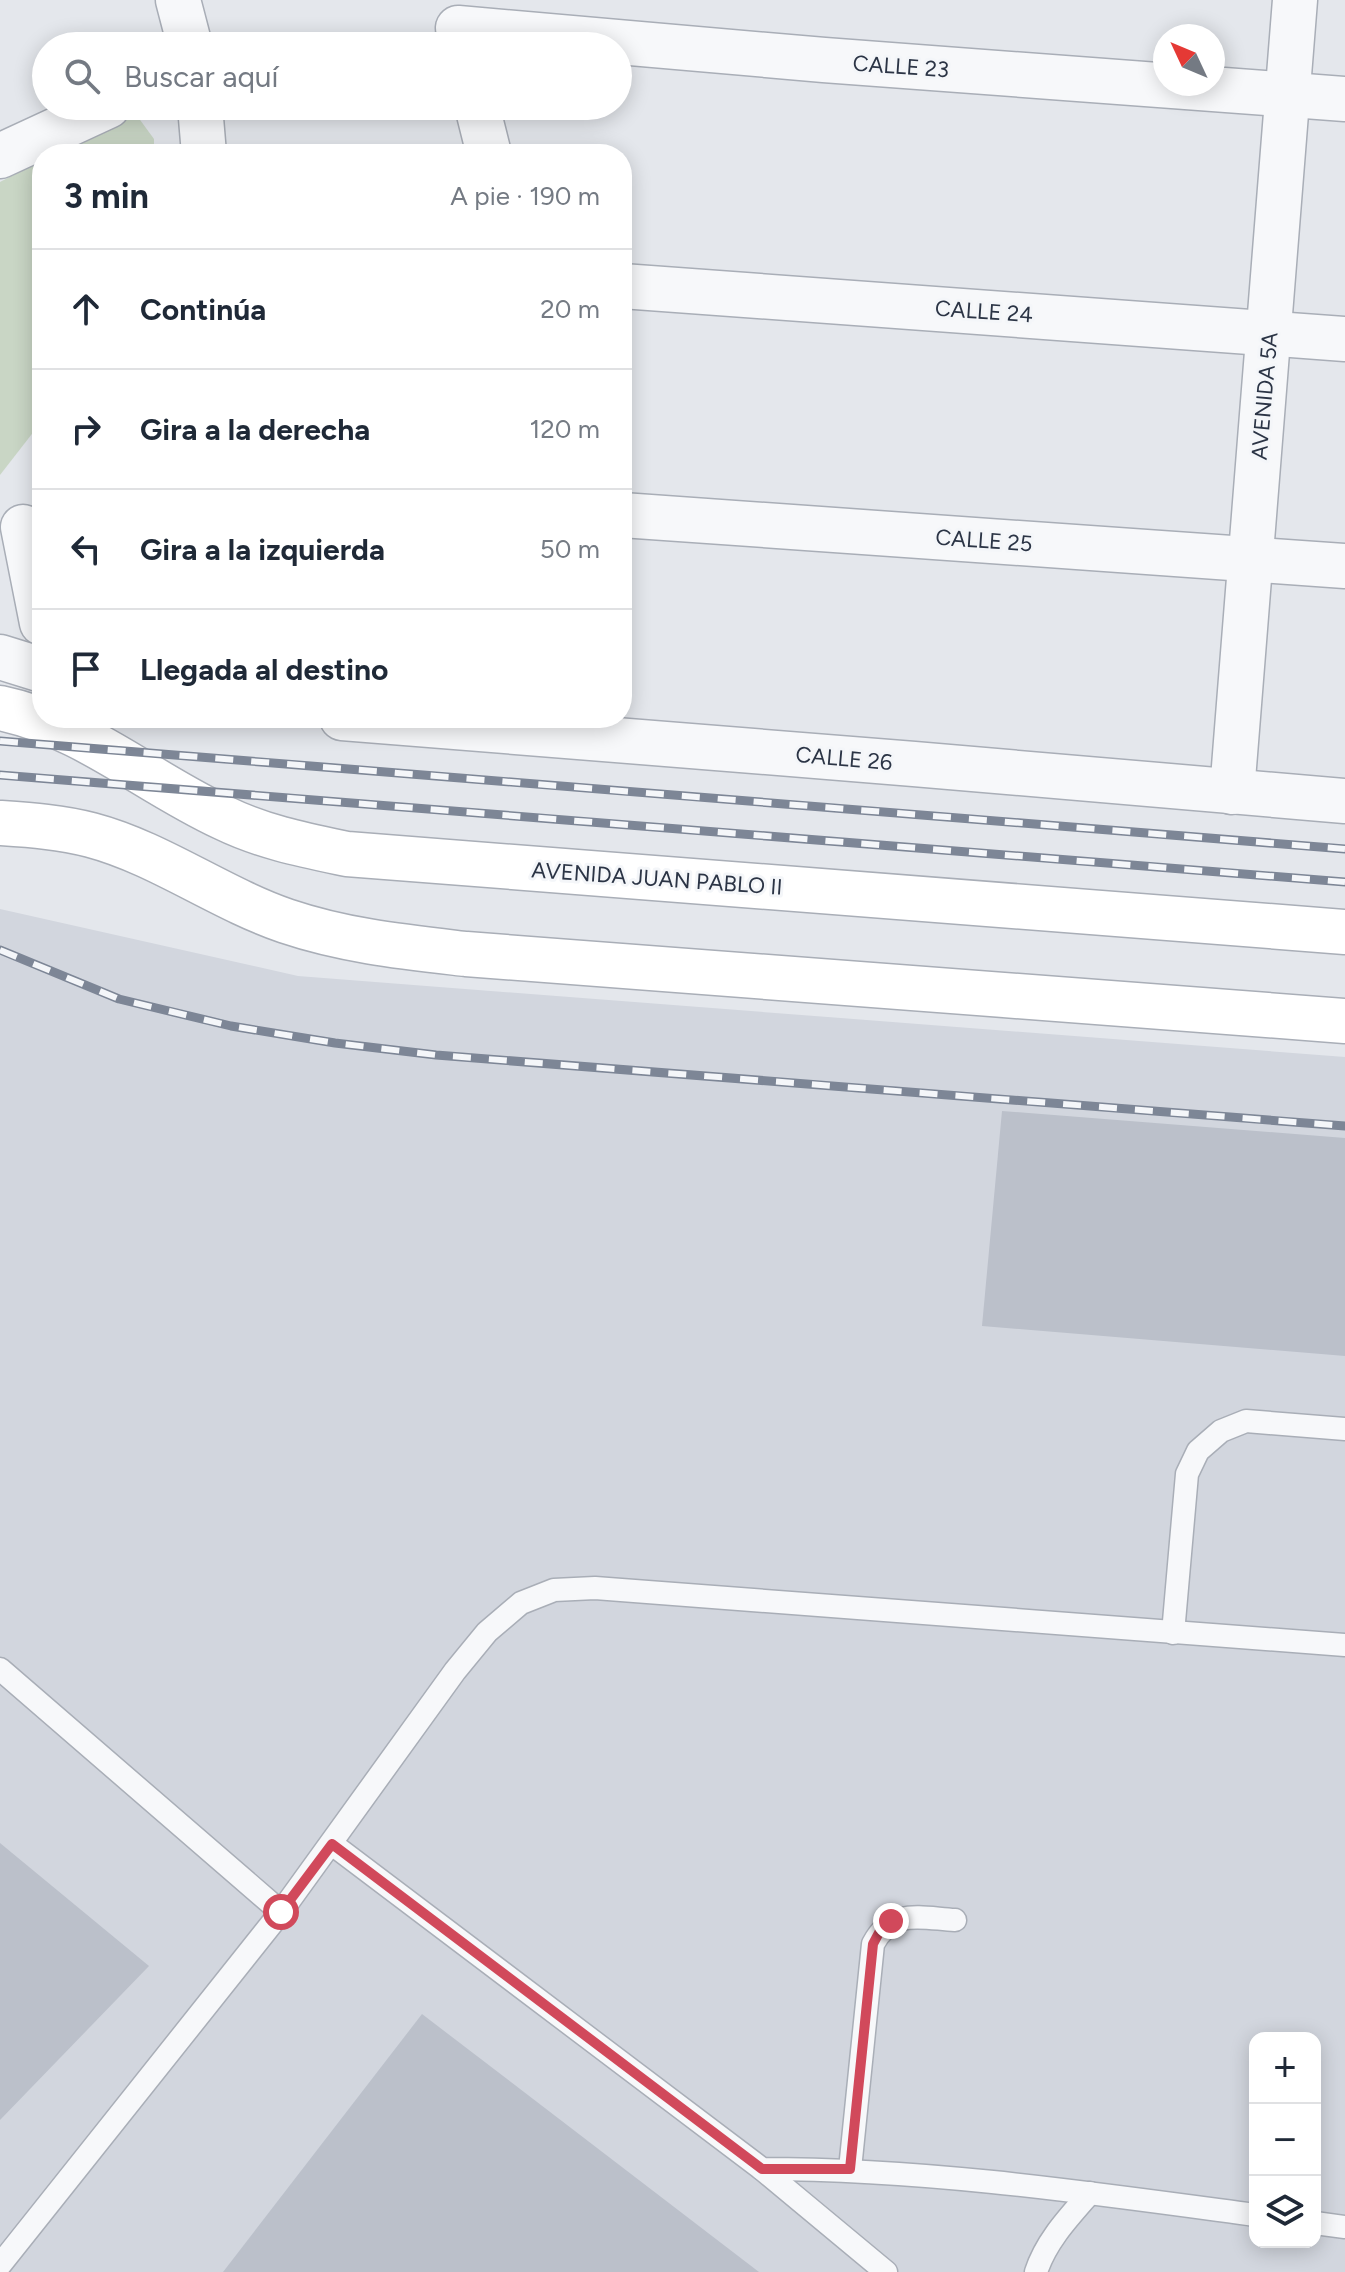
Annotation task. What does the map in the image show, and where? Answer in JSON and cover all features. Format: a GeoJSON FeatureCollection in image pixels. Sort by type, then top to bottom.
{"type":"FeatureCollection","features":[{"type":"Feature","properties":{"kind":"main road","name":"AVENIDA JUAN PABLO II"},"geometry":{"type":"LineString","coordinates":[[0,708],[32,718]]}},
{"type":"Feature","properties":{"kind":"main road","name":"AVENIDA JUAN PABLO II"},"geometry":{"type":"LineString","coordinates":[[66,728],[224,819],[283,841],[347,854],[1345,932]]}},
{"type":"Feature","properties":{"kind":"main road"},"geometry":{"type":"LineString","coordinates":[[0,823],[44,826],[91,835],[132,850],[221,894],[286,921],[360,941],[466,954],[1345,1021]]}},
{"type":"Feature","properties":{"kind":"street"},"geometry":{"type":"LineString","coordinates":[[178,0],[186,32]]}},
{"type":"Feature","properties":{"kind":"street","name":"AVENIDA 5A"},"geometry":{"type":"LineString","coordinates":[[1232,792],[1295,0]]}},
{"type":"Feature","properties":{"kind":"street","name":"CALLE 23"},"geometry":{"type":"LineString","coordinates":[[457,25],[530,32]]}},
{"type":"Feature","properties":{"kind":"street","name":"CALLE 23"},"geometry":{"type":"LineString","coordinates":[[632,42],[824,60],[1345,99]]}},
{"type":"Feature","properties":{"kind":"street"},"geometry":{"type":"LineString","coordinates":[[0,156],[78,120]]}},
{"type":"Feature","properties":{"kind":"street"},"geometry":{"type":"LineString","coordinates":[[201,120],[203,144]]}},
{"type":"Feature","properties":{"kind":"street"},"geometry":{"type":"LineString","coordinates":[[480,120],[486,144]]}},
{"type":"Feature","properties":{"kind":"street","name":"CALLE 24"},"geometry":{"type":"LineString","coordinates":[[632,287],[1345,339]]}},
{"type":"Feature","properties":{"kind":"street","name":"CALLE 25"},"geometry":{"type":"LineString","coordinates":[[632,516],[1345,566]]}},
{"type":"Feature","properties":{"kind":"street"},"geometry":{"type":"LineString","coordinates":[[22,526],[32,574]]}},
{"type":"Feature","properties":{"kind":"street"},"geometry":{"type":"LineString","coordinates":[[0,657],[32,667]]}},
{"type":"Feature","properties":{"kind":"street","name":"CALLE 26"},"geometry":{"type":"LineString","coordinates":[[468,728],[1345,801]]}},
{"type":"Feature","properties":{"kind":"lane"},"geometry":{"type":"LineString","coordinates":[[1173,1633],[1187,1474],[1198,1451],[1221,1431],[1246,1421],[1345,1429]]}},
{"type":"Feature","properties":{"kind":"lane"},"geometry":{"type":"LineString","coordinates":[[0,2265],[281,1912],[455,1671],[487,1632],[521,1603],[554,1590],[595,1588],[1345,1645]]}},
{"type":"Feature","properties":{"kind":"lane"},"geometry":{"type":"LineString","coordinates":[[0,1669],[281,1912]]}},
{"type":"Feature","properties":{"kind":"lane"},"geometry":{"type":"LineString","coordinates":[[332,1844],[762,2169],[886,2272]]}},
{"type":"Feature","properties":{"kind":"lane"},"geometry":{"type":"LineString","coordinates":[[850,2169],[873,1944],[881,1929],[902,1917],[955,1920]]}},
{"type":"Feature","properties":{"kind":"lane"},"geometry":{"type":"LineString","coordinates":[[762,2169],[850,2169],[1090,2193],[1249,2214]]}},
{"type":"Feature","properties":{"kind":"lane"},"geometry":{"type":"LineString","coordinates":[[1036,2272],[1041,2257],[1059,2228],[1090,2193]]}},
{"type":"Feature","properties":{"kind":"lane"},"geometry":{"type":"LineString","coordinates":[[1321,2224],[1345,2227]]}},
{"type":"Feature","properties":{"kind":"shaded area"},"geometry":{"type":"Polygon","coordinates":[[[0,909],[298,976],[1345,1057],[1345,2272],[0,2272],[0,909]]]}},
{"type":"Feature","properties":{"kind":"green space"},"geometry":{"type":"Polygon","coordinates":[[[121,120],[140,120],[154,139],[154,144],[74,144],[121,120]]]}},
{"type":"Feature","properties":{"kind":"green space"},"geometry":{"type":"Polygon","coordinates":[[[32,165],[32,434],[0,475],[0,182],[32,165]]]}},
{"type":"Feature","properties":{"kind":"building"},"geometry":{"type":"Polygon","coordinates":[[[1002,1111],[1345,1138],[1345,1356],[982,1326],[1002,1111]]]}},
{"type":"Feature","properties":{"kind":"building"},"geometry":{"type":"Polygon","coordinates":[[[0,1843],[149,1966],[0,2120],[0,1843]]]}},
{"type":"Feature","properties":{"kind":"building"},"geometry":{"type":"Polygon","coordinates":[[[422,2014],[759,2272],[223,2272],[422,2014]]]}},
{"type":"Feature","properties":{"kind":"railway"},"geometry":{"type":"LineString","coordinates":[[0,741],[1345,849]]}},
{"type":"Feature","properties":{"kind":"railway"},"geometry":{"type":"LineString","coordinates":[[0,775],[1345,882]]}},
{"type":"Feature","properties":{"kind":"railway"},"geometry":{"type":"LineString","coordinates":[[0,950],[119,999],[231,1026],[335,1043],[436,1055],[1345,1126]]}},
{"type":"Feature","properties":{"kind":"route"},"geometry":{"type":"LineString","coordinates":[[281,1912],[332,1844],[762,2169],[850,2169],[873,1944],[881,1929],[891,1921]]}}]}
